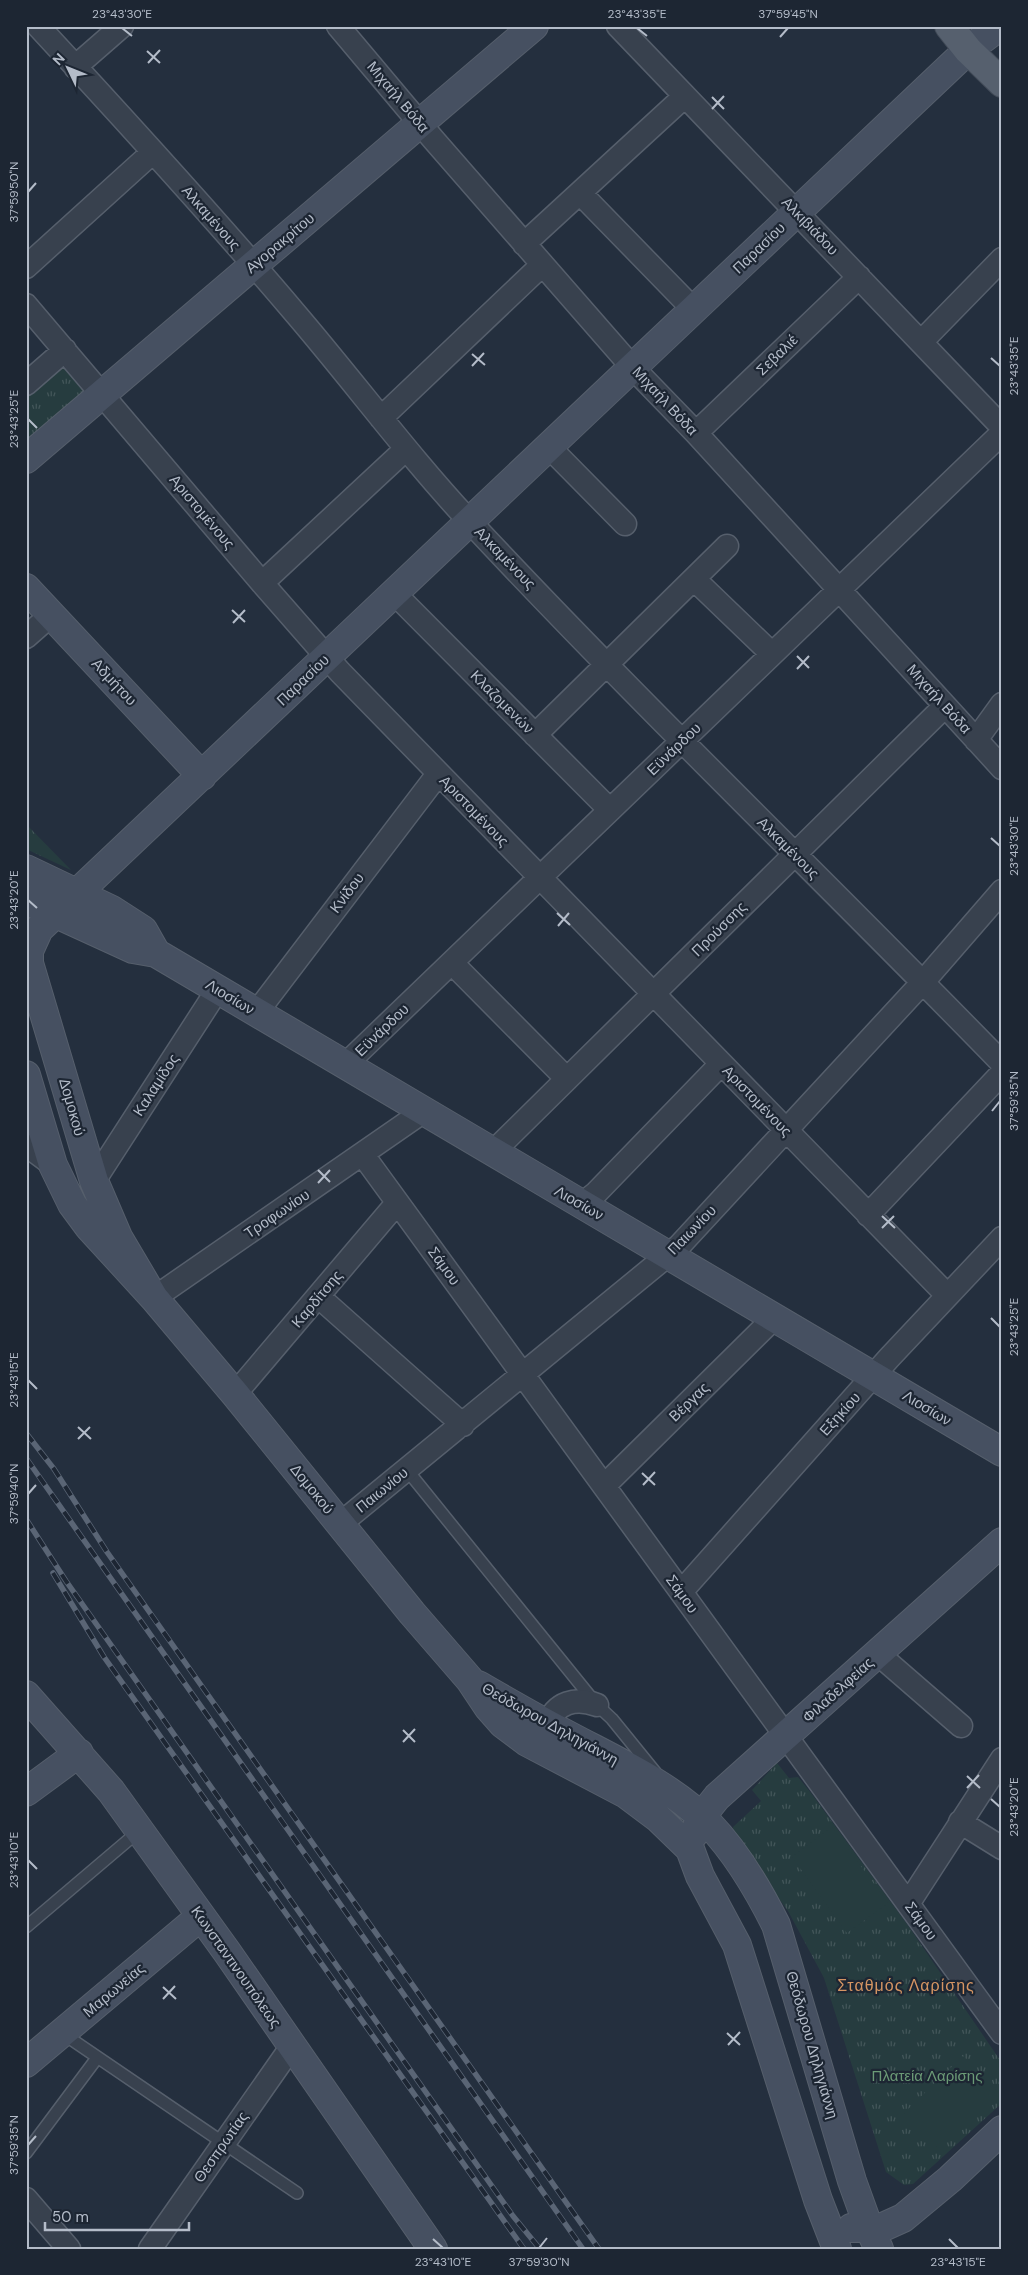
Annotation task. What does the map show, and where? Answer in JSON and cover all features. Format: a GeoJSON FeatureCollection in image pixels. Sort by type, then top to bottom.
{"type":"FeatureCollection","features":[{"type":"Feature","properties":{"kind":"main road","name":"Αγορακρίτου"},"geometry":{"type":"LineString","coordinates":[[26,459],[534,26]]}},
{"type":"Feature","properties":{"kind":"main road"},"geometry":{"type":"LineString","coordinates":[[949,26],[968,50],[1002,84]]}},
{"type":"Feature","properties":{"kind":"main road","name":"Παρασίου"},"geometry":{"type":"LineString","coordinates":[[56,914],[968,50],[1000,26]]}},
{"type":"Feature","properties":{"kind":"main road","name":"Αδμήτου"},"geometry":{"type":"LineString","coordinates":[[26,588],[202,776]]}},
{"type":"Feature","properties":{"kind":"main road"},"geometry":{"type":"LineString","coordinates":[[26,869],[112,910],[143,930],[156,953]]}},
{"type":"Feature","properties":{"kind":"main road","name":"Λιοσίων"},"geometry":{"type":"LineString","coordinates":[[26,900],[133,949],[156,953],[1002,1452]]}},
{"type":"Feature","properties":{"kind":"main road","name":"Δομοκού"},"geometry":{"type":"LineString","coordinates":[[56,914],[39,929],[32,941],[29,951],[29,963],[94,1181],[118,1237],[154,1298]]}},
{"type":"Feature","properties":{"kind":"main road","name":"Δομοκού"},"geometry":{"type":"LineString","coordinates":[[26,1075],[32,1119],[72,1204],[89,1227],[154,1298],[235,1394],[412,1613],[470,1680]]}},
{"type":"Feature","properties":{"kind":"main road","name":"Φιλαδελφείας"},"geometry":{"type":"LineString","coordinates":[[690,1849],[693,1835],[701,1817],[717,1797],[1002,1542]]}},
{"type":"Feature","properties":{"kind":"main road","name":"Θεόδωρου Δηληγιάννη"},"geometry":{"type":"LineString","coordinates":[[470,1680],[548,1725],[608,1755],[676,1797],[701,1817],[731,1850],[765,1902],[776,1925],[852,2182],[874,2238]]}},
{"type":"Feature","properties":{"kind":"main road","name":"Θεόδωρου Δηληγιάννη"},"geometry":{"type":"LineString","coordinates":[[470,1680],[488,1707],[503,1724],[527,1742],[626,1794],[658,1818],[690,1849],[700,1876],[737,1945],[832,2238]]}},
{"type":"Feature","properties":{"kind":"main road","name":"Κωνσταντινουπόλεως"},"geometry":{"type":"LineString","coordinates":[[26,1695],[111,1791],[201,1916],[433,2249]]}},
{"type":"Feature","properties":{"kind":"main road"},"geometry":{"type":"LineString","coordinates":[[26,1792],[79,1753]]}},
{"type":"Feature","properties":{"kind":"main road","name":"Μαρωνείας"},"geometry":{"type":"LineString","coordinates":[[26,2063],[201,1916]]}},
{"type":"Feature","properties":{"kind":"main road"},"geometry":{"type":"LineString","coordinates":[[832,2238],[874,2238],[887,2226],[903,2218],[950,2179],[1002,2130]]}},
{"type":"Feature","properties":{"kind":"street","name":"Αλκαμένους"},"geometry":{"type":"LineString","coordinates":[[38,26],[153,152],[253,266],[406,449],[470,522],[682,741],[1002,1063]]}},
{"type":"Feature","properties":{"kind":"street"},"geometry":{"type":"LineString","coordinates":[[76,67],[122,26]]}},
{"type":"Feature","properties":{"kind":"street","name":"Μιχαήλ Βόδα"},"geometry":{"type":"LineString","coordinates":[[338,26],[420,124],[633,368],[696,433],[1002,768]]}},
{"type":"Feature","properties":{"kind":"street","name":"Αλκιβιάδου"},"geometry":{"type":"LineString","coordinates":[[618,26],[1002,427]]}},
{"type":"Feature","properties":{"kind":"street"},"geometry":{"type":"LineString","coordinates":[[524,244],[685,96]]}},
{"type":"Feature","properties":{"kind":"street"},"geometry":{"type":"LineString","coordinates":[[26,267],[153,152]]}},
{"type":"Feature","properties":{"kind":"street"},"geometry":{"type":"LineString","coordinates":[[580,193],[694,310]]}},
{"type":"Feature","properties":{"kind":"street"},"geometry":{"type":"LineString","coordinates":[[921,342],[1002,259]]}},
{"type":"Feature","properties":{"kind":"street"},"geometry":{"type":"LineString","coordinates":[[381,418],[542,265]]}},
{"type":"Feature","properties":{"kind":"street","name":"Σεβαλιέ"},"geometry":{"type":"LineString","coordinates":[[696,433],[859,278]]}},
{"type":"Feature","properties":{"kind":"street","name":"Αριστομένους"},"geometry":{"type":"LineString","coordinates":[[26,305],[327,657],[438,774],[947,1295]]}},
{"type":"Feature","properties":{"kind":"street"},"geometry":{"type":"LineString","coordinates":[[26,384],[65,350]]}},
{"type":"Feature","properties":{"kind":"street","name":"Εϋνάρδου"},"geometry":{"type":"LineString","coordinates":[[345,1064],[1002,433]]}},
{"type":"Feature","properties":{"kind":"street"},"geometry":{"type":"LineString","coordinates":[[549,447],[625,524]]}},
{"type":"Feature","properties":{"kind":"street"},"geometry":{"type":"LineString","coordinates":[[262,583],[406,449]]}},
{"type":"Feature","properties":{"kind":"street"},"geometry":{"type":"LineString","coordinates":[[535,735],[727,546]]}},
{"type":"Feature","properties":{"kind":"street"},"geometry":{"type":"LineString","coordinates":[[694,579],[772,654]]}},
{"type":"Feature","properties":{"kind":"street","name":"Κλαζομενών"},"geometry":{"type":"LineString","coordinates":[[394,594],[610,810]]}},
{"type":"Feature","properties":{"kind":"street"},"geometry":{"type":"LineString","coordinates":[[26,637],[51,615]]}},
{"type":"Feature","properties":{"kind":"street"},"geometry":{"type":"LineString","coordinates":[[976,740],[1002,704]]}},
{"type":"Feature","properties":{"kind":"street","name":"Προύσσης"},"geometry":{"type":"LineString","coordinates":[[493,1152],[946,706]]}},
{"type":"Feature","properties":{"kind":"street","name":"Κνίδου"},"geometry":{"type":"LineString","coordinates":[[257,1012],[438,774]]}},
{"type":"Feature","properties":{"kind":"street","name":"Παιωνίου"},"geometry":{"type":"LineString","coordinates":[[340,1524],[408,1470],[690,1235],[923,982],[1002,891]]}},
{"type":"Feature","properties":{"kind":"street"},"geometry":{"type":"LineString","coordinates":[[452,963],[567,1079]]}},
{"type":"Feature","properties":{"kind":"street","name":"Καλαμίδος"},"geometry":{"type":"LineString","coordinates":[[94,1181],[218,989]]}},
{"type":"Feature","properties":{"kind":"street"},"geometry":{"type":"LineString","coordinates":[[582,1204],[596,1193],[721,1064]]}},
{"type":"Feature","properties":{"kind":"street"},"geometry":{"type":"LineString","coordinates":[[868,1215],[1002,1073]]}},
{"type":"Feature","properties":{"kind":"street","name":"Τροφωνίου"},"geometry":{"type":"LineString","coordinates":[[154,1298],[424,1111]]}},
{"type":"Feature","properties":{"kind":"street"},"geometry":{"type":"LineString","coordinates":[[26,1145],[53,1165]]}},
{"type":"Feature","properties":{"kind":"street","name":"Σάμου"},"geometry":{"type":"LineString","coordinates":[[363,1155],[1002,2033]]}},
{"type":"Feature","properties":{"kind":"street","name":"Καρδίτσης"},"geometry":{"type":"LineString","coordinates":[[235,1394],[397,1202]]}},
{"type":"Feature","properties":{"kind":"street","name":"Εξηκίου"},"geometry":{"type":"LineString","coordinates":[[681,1592],[873,1376],[1002,1238]]}},
{"type":"Feature","properties":{"kind":"street"},"geometry":{"type":"LineString","coordinates":[[318,1297],[463,1424]]}},
{"type":"Feature","properties":{"kind":"street","name":"Βέργας"},"geometry":{"type":"LineString","coordinates":[[604,1486],[774,1318]]}},
{"type":"Feature","properties":{"kind":"street"},"geometry":{"type":"LineString","coordinates":[[878,1654],[961,1726]]}},
{"type":"Feature","properties":{"kind":"street"},"geometry":{"type":"LineString","coordinates":[[548,1725],[557,1710],[575,1700],[597,1705]]}},
{"type":"Feature","properties":{"kind":"street"},"geometry":{"type":"LineString","coordinates":[[908,1904],[1002,1758]]}},
{"type":"Feature","properties":{"kind":"street"},"geometry":{"type":"LineString","coordinates":[[960,1822],[1002,1848]]}},
{"type":"Feature","properties":{"kind":"street","name":"Θεσπρωτίας"},"geometry":{"type":"LineString","coordinates":[[150,2249],[292,2046]]}},
{"type":"Feature","properties":{"kind":"street"},"geometry":{"type":"LineString","coordinates":[[26,2199],[69,2249]]}},
{"type":"Feature","properties":{"kind":"lane"},"geometry":{"type":"LineString","coordinates":[[408,1470],[597,1705],[612,1719],[676,1797]]}},
{"type":"Feature","properties":{"kind":"lane"},"geometry":{"type":"LineString","coordinates":[[548,1725],[548,1738],[556,1758]]}},
{"type":"Feature","properties":{"kind":"lane"},"geometry":{"type":"LineString","coordinates":[[26,1927],[139,1831]]}},
{"type":"Feature","properties":{"kind":"lane"},"geometry":{"type":"LineString","coordinates":[[62,2033],[225,2142],[297,2193]]}},
{"type":"Feature","properties":{"kind":"lane"},"geometry":{"type":"LineString","coordinates":[[26,2153],[97,2058]]}},
{"type":"Feature","properties":{"kind":"green space"},"geometry":{"type":"Polygon","coordinates":[[[66,363],[90,391],[26,447],[26,398],[66,363]]]}},
{"type":"Feature","properties":{"kind":"green space"},"geometry":{"type":"Polygon","coordinates":[[[26,824],[71,870],[26,849],[26,824]]]}},
{"type":"Feature","properties":{"kind":"green space","name":"Πλατεία Λαρίσης"},"geometry":{"type":"Polygon","coordinates":[[[777,1763],[789,1778],[798,1777],[811,1793],[907,1924],[1002,2063],[1002,2103],[913,2184],[904,2185],[886,2172],[824,1978],[788,1911],[733,1839],[733,1827],[761,1801],[752,1790],[777,1763]]]}},
{"type":"Feature","properties":{"kind":"green space"},"geometry":{"type":"Polygon","coordinates":[[[832,1827],[888,1903],[847,1933],[792,1857],[832,1827]]]}},
{"type":"Feature","properties":{"kind":"green space"},"geometry":{"type":"Polygon","coordinates":[[[963,2056],[996,2090],[937,2147],[904,2113],[963,2056]]]}},
{"type":"Feature","properties":{"kind":"railway"},"geometry":{"type":"LineString","coordinates":[[26,1433],[54,1469],[107,1552],[599,2249]]}},
{"type":"Feature","properties":{"kind":"railway"},"geometry":{"type":"LineString","coordinates":[[26,1458],[583,2249]]}},
{"type":"Feature","properties":{"kind":"railway"},"geometry":{"type":"LineString","coordinates":[[26,1519],[66,1581],[513,2216],[540,2249]]}},
{"type":"Feature","properties":{"kind":"railway"},"geometry":{"type":"LineString","coordinates":[[53,1573],[104,1657],[524,2249]]}},
{"type":"Feature","properties":{"kind":"district","name":"Σταθμός Λαρίσης"},"geometry":{"type":"Point","coordinates":[906,1985]}}]}
